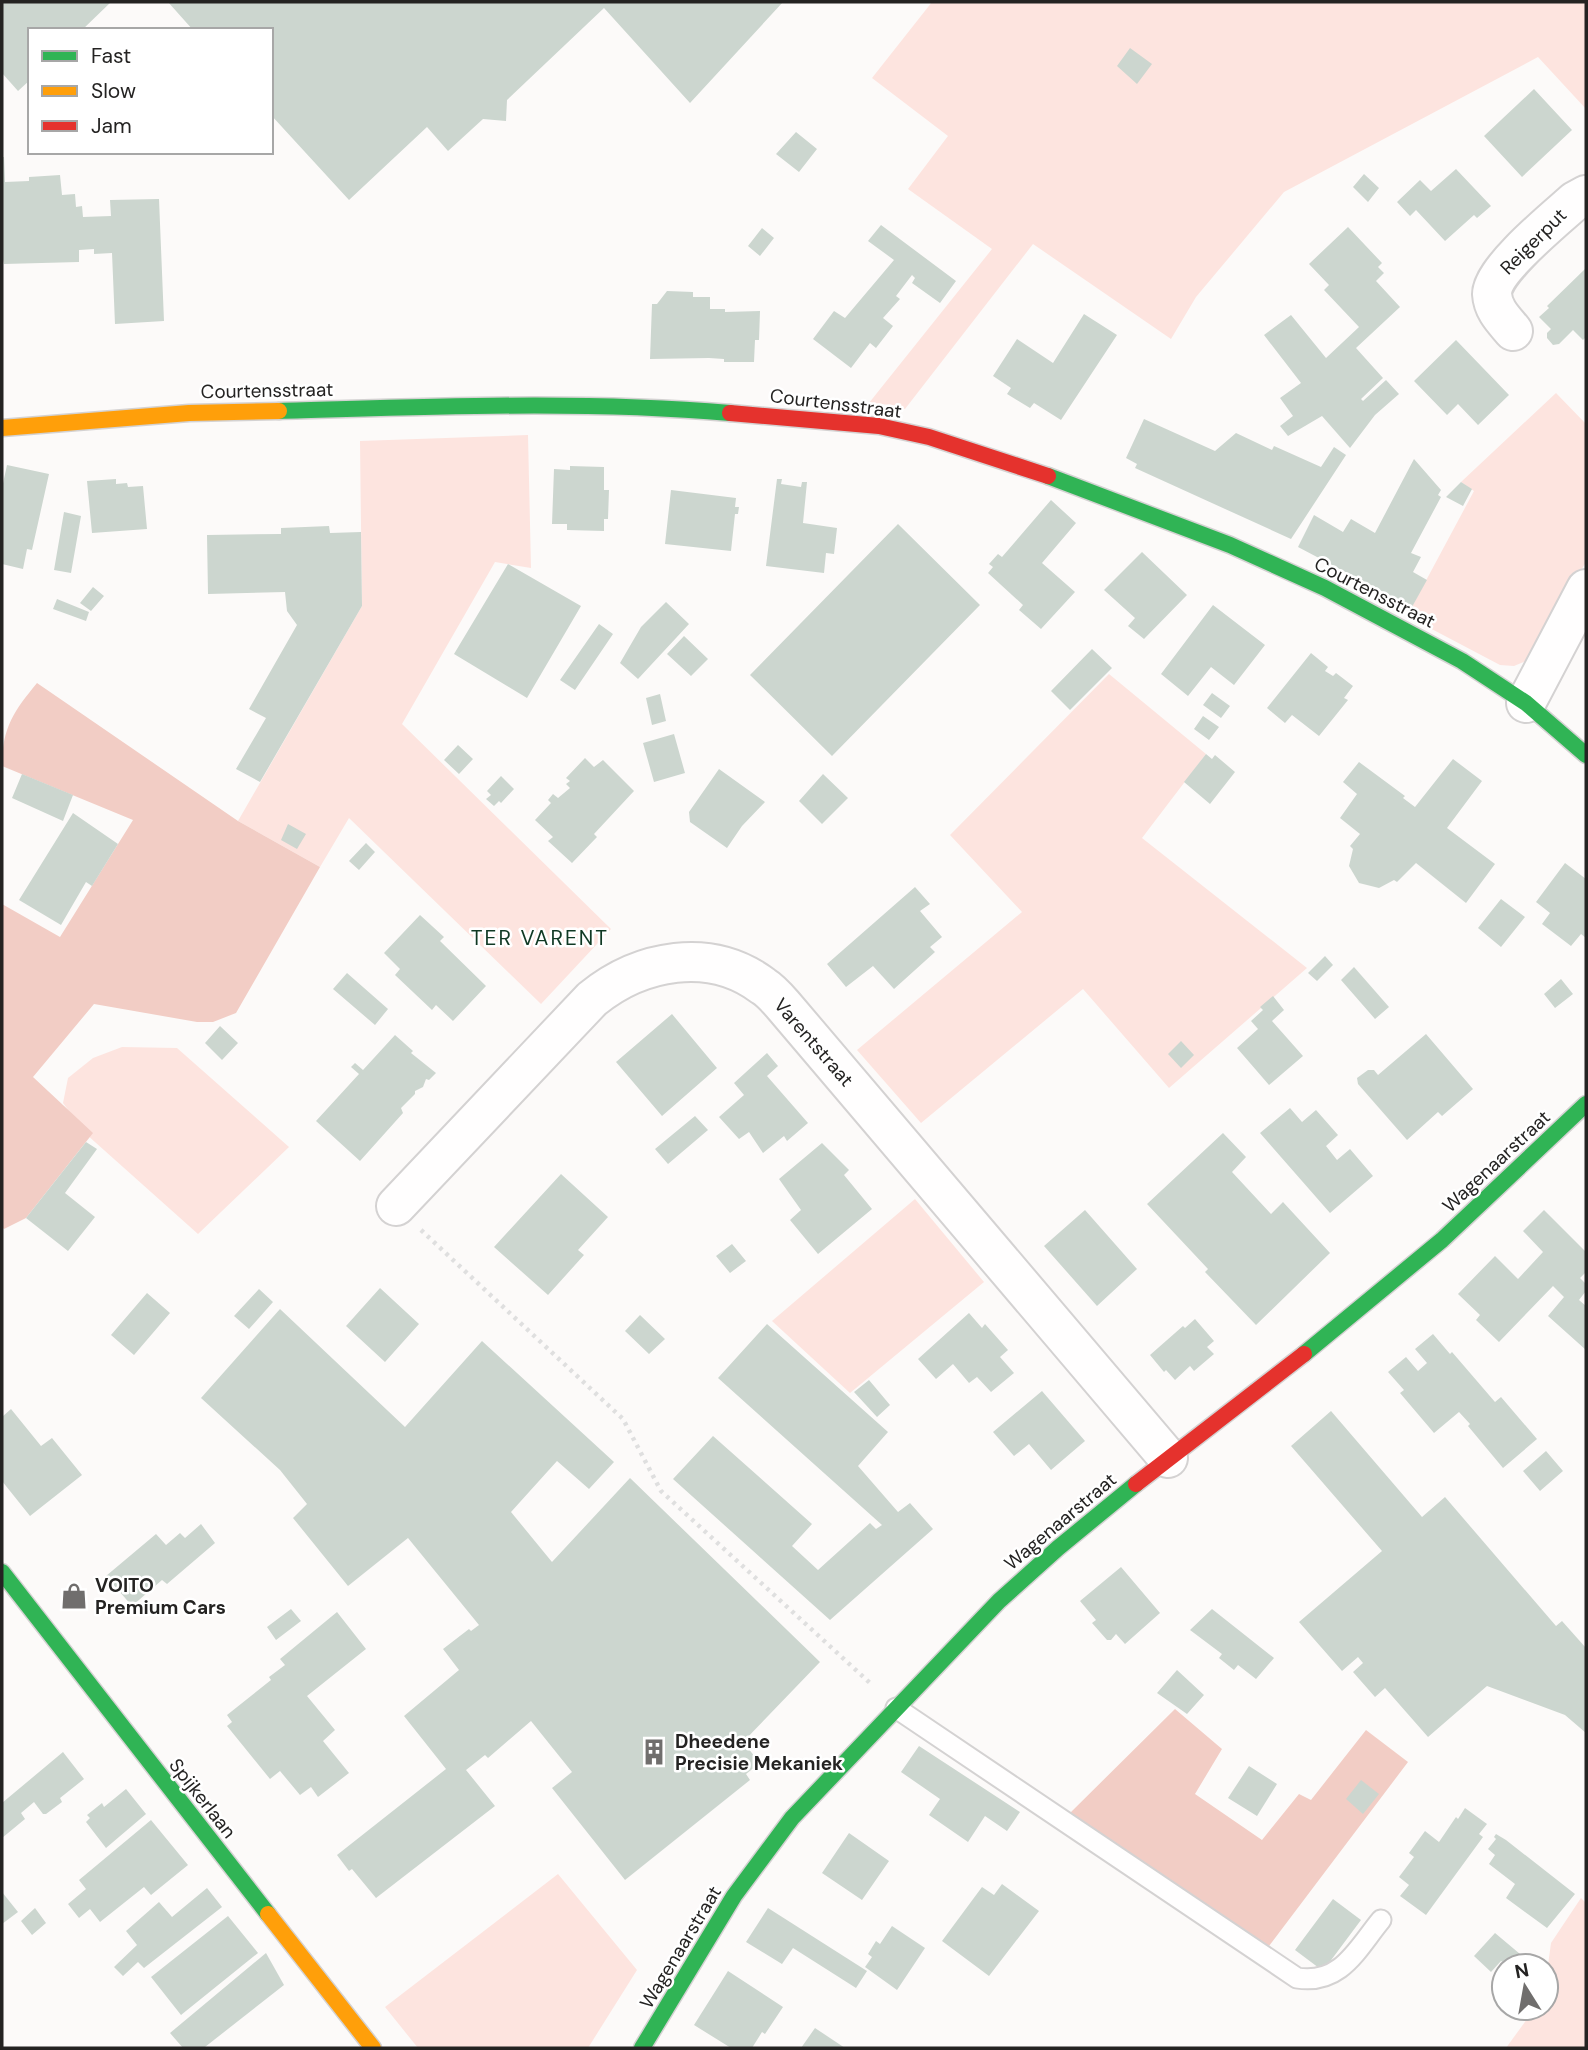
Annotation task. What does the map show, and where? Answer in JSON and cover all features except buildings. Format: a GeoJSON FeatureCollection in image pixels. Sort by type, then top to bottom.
{"type":"FeatureCollection","features":[{"type":"Feature","properties":{"kind":"street","name":"Reigerput"},"geometry":{"type":"LineString","coordinates":[[1513,331],[1496,309],[1492,295],[1494,281],[1507,265],[1575,201],[1586,195]]}},
{"type":"Feature","properties":{"kind":"street","name":"Courtensstraat"},"geometry":{"type":"LineString","coordinates":[[2,428],[189,413],[446,407],[692,410],[879,426],[972,449],[1230,545],[1325,588],[1462,661],[1526,702],[1586,755]]}},
{"type":"Feature","properties":{"kind":"street"},"geometry":{"type":"LineString","coordinates":[[1526,702],[1586,589]]}},
{"type":"Feature","properties":{"kind":"street","name":"Varentstraat"},"geometry":{"type":"LineString","coordinates":[[396,1206],[592,999],[610,984],[634,972],[659,965],[713,963],[739,972],[763,986],[783,1004],[1168,1458]]}},
{"type":"Feature","properties":{"kind":"street","name":"Wagenaarstraat"},"geometry":{"type":"LineString","coordinates":[[642,2048],[768,1847],[1015,1586],[1168,1458],[1353,1316],[1459,1225],[1543,1148],[1586,1104]]}},
{"type":"Feature","properties":{"kind":"street","name":"Spijkerlaan"},"geometry":{"type":"LineString","coordinates":[[2,1572],[373,2048]]}},
{"type":"Feature","properties":{"kind":"lane"},"geometry":{"type":"LineString","coordinates":[[897,1708],[1297,1978],[1320,1979],[1341,1969],[1381,1920]]}},
{"type":"Feature","properties":{"kind":"path"},"geometry":{"type":"LineString","coordinates":[[396,1206],[623,1419],[661,1491],[897,1708]]}},
{"type":"Feature","properties":{"kind":"shaded area"},"geometry":{"type":"Polygon","coordinates":[[[932,2],[1586,2],[1586,109],[1538,57],[1284,192],[1196,297],[1171,339],[1033,244],[905,409],[869,403],[992,249],[908,189],[948,136],[872,78],[932,2]]]}},
{"type":"Feature","properties":{"kind":"shaded area"},"geometry":{"type":"Polygon","coordinates":[[[1556,393],[1586,424],[1586,562],[1526,661],[1514,666],[1500,665],[1407,616],[1474,491],[1461,482],[1556,393]]]}},
{"type":"Feature","properties":{"kind":"shaded area"},"geometry":{"type":"Polygon","coordinates":[[[528,435],[531,568],[495,562],[402,724],[611,929],[541,1004],[349,818],[320,867],[238,821],[362,606],[360,441],[528,435]]]}},
{"type":"Feature","properties":{"kind":"shaded area"},"geometry":{"type":"Polygon","coordinates":[[[1109,674],[1206,754],[1142,838],[1307,968],[1169,1088],[1083,989],[921,1123],[857,1050],[1022,912],[950,835],[1109,674]]]}},
{"type":"Feature","properties":{"kind":"shaded area"},"geometry":{"type":"Polygon","coordinates":[[[37,683],[238,821],[320,867],[236,1013],[213,1022],[197,1022],[94,1004],[33,1077],[93,1133],[26,1218],[4,1229],[2,904],[60,937],[133,820],[2,766],[7,730],[22,702],[37,683]]]}},
{"type":"Feature","properties":{"kind":"shaded area"},"geometry":{"type":"Polygon","coordinates":[[[122,1047],[177,1048],[289,1147],[198,1234],[86,1134],[63,1103],[68,1078],[93,1058],[122,1047]]]}},
{"type":"Feature","properties":{"kind":"shaded area"},"geometry":{"type":"Polygon","coordinates":[[[915,1199],[984,1282],[850,1393],[772,1321],[915,1199]]]}},
{"type":"Feature","properties":{"kind":"shaded area"},"geometry":{"type":"Polygon","coordinates":[[[1175,1709],[1222,1749],[1195,1794],[1262,1840],[1299,1794],[1311,1800],[1366,1730],[1408,1762],[1269,1946],[1069,1814],[1175,1709]]]}},
{"type":"Feature","properties":{"kind":"shaded area"},"geometry":{"type":"Polygon","coordinates":[[[558,1874],[637,1970],[588,2048],[418,2048],[385,2007],[558,1874]]]}},
{"type":"Feature","properties":{"kind":"shaded area"},"geometry":{"type":"Polygon","coordinates":[[[1581,1898],[1586,1903],[1586,2048],[1506,2048],[1525,2022],[1560,2022],[1560,1952],[1550,1952],[1551,1943],[1581,1898]]]}},
{"type":"Feature","properties":{"kind":"traffic: fast"},"geometry":{"type":"LineString","coordinates":[[279,411],[561,406],[730,413]]}},
{"type":"Feature","properties":{"kind":"traffic: fast"},"geometry":{"type":"LineString","coordinates":[[1048,476],[1230,545],[1325,588],[1462,661],[1526,703],[1586,755]]}},
{"type":"Feature","properties":{"kind":"traffic: fast"},"geometry":{"type":"LineString","coordinates":[[1304,1354],[1442,1240],[1586,1104]]}},
{"type":"Feature","properties":{"kind":"traffic: fast"},"geometry":{"type":"LineString","coordinates":[[642,2048],[734,1896],[792,1818],[999,1601],[1136,1484]]}},
{"type":"Feature","properties":{"kind":"traffic: fast"},"geometry":{"type":"LineString","coordinates":[[2,1572],[268,1914]]}},
{"type":"Feature","properties":{"kind":"traffic: slow"},"geometry":{"type":"LineString","coordinates":[[2,428],[189,413],[279,411]]}},
{"type":"Feature","properties":{"kind":"traffic: slow"},"geometry":{"type":"LineString","coordinates":[[268,1914],[373,2048]]}},
{"type":"Feature","properties":{"kind":"traffic: jam"},"geometry":{"type":"LineString","coordinates":[[730,413],[879,426],[929,437],[1048,476]]}},
{"type":"Feature","properties":{"kind":"traffic: jam"},"geometry":{"type":"LineString","coordinates":[[1136,1484],[1304,1354]]}},
{"type":"Feature","properties":{"kind":"place","name":"VOITO Premium Cars"},"geometry":{"type":"Point","coordinates":[74,1596]}},
{"type":"Feature","properties":{"kind":"place","name":"Dheedene Precisie Mekaniek"},"geometry":{"type":"Point","coordinates":[654,1752]}},
{"type":"Feature","properties":{"kind":"district","name":"TER VARENT"},"geometry":{"type":"Point","coordinates":[540,938]}}]}
